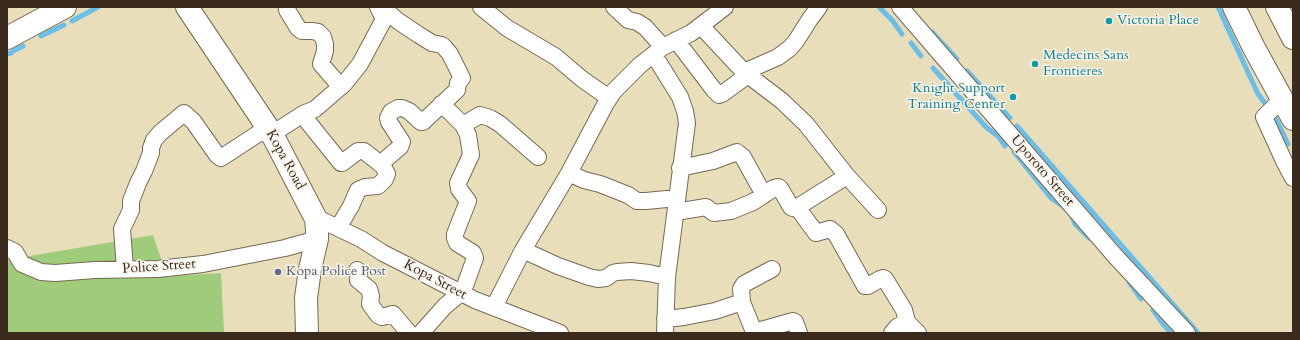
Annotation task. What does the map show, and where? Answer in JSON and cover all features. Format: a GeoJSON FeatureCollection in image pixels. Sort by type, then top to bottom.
{"type":"FeatureCollection","features":[{"type":"Feature","properties":{"kind":"main road"},"geometry":{"type":"LineString","coordinates":[[7,38],[65,7]]}},
{"type":"Feature","properties":{"kind":"main road","name":"Kopa Road"},"geometry":{"type":"LineString","coordinates":[[187,7],[272,134],[315,217],[317,239],[310,269],[306,298],[308,333]]}},
{"type":"Feature","properties":{"kind":"main road"},"geometry":{"type":"LineString","coordinates":[[1234,7],[1254,48],[1293,119]]}},
{"type":"Feature","properties":{"kind":"main road"},"geometry":{"type":"LineString","coordinates":[[1277,7],[1293,38]]}},
{"type":"Feature","properties":{"kind":"street"},"geometry":{"type":"LineString","coordinates":[[287,7],[287,10],[298,28],[302,31],[312,30],[318,32],[323,37],[325,51],[321,64],[342,87]]}},
{"type":"Feature","properties":{"kind":"street"},"geometry":{"type":"LineString","coordinates":[[125,269],[122,228],[131,210],[131,201],[151,153],[154,140],[160,133],[184,113],[193,121],[216,155],[221,158],[259,133],[272,134],[303,114],[315,109],[342,87],[360,64],[383,21],[383,17],[378,7]]}},
{"type":"Feature","properties":{"kind":"street"},"geometry":{"type":"LineString","coordinates":[[380,164],[400,147],[402,142],[389,122],[388,118],[391,112],[398,108],[402,108],[409,111],[420,122],[422,122],[457,90],[458,83],[462,78],[450,54],[442,45],[432,43],[419,35],[398,21],[382,7]]}},
{"type":"Feature","properties":{"kind":"street"},"geometry":{"type":"LineString","coordinates":[[614,7],[628,20],[638,22],[645,27],[664,47],[719,95],[746,74],[778,57],[790,48],[819,7]]}},
{"type":"Feature","properties":{"kind":"street"},"geometry":{"type":"LineString","coordinates":[[494,307],[523,250],[569,173],[614,91],[627,77],[664,47],[686,36],[725,7]]}},
{"type":"Feature","properties":{"kind":"street","name":"Uporoto Street"},"geometry":{"type":"LineString","coordinates":[[900,7],[1116,256],[1187,333]]}},
{"type":"Feature","properties":{"kind":"street"},"geometry":{"type":"LineString","coordinates":[[487,9],[507,28],[556,57],[582,79],[609,98]]}},
{"type":"Feature","properties":{"kind":"street"},"geometry":{"type":"LineString","coordinates":[[701,26],[746,74],[782,100],[806,124],[847,176],[878,210]]}},
{"type":"Feature","properties":{"kind":"street"},"geometry":{"type":"LineString","coordinates":[[664,47],[674,88],[686,111],[687,123],[667,277],[665,326],[742,302]]}},
{"type":"Feature","properties":{"kind":"street"},"geometry":{"type":"LineString","coordinates":[[1282,99],[1264,117],[1293,178]]}},
{"type":"Feature","properties":{"kind":"street"},"geometry":{"type":"LineString","coordinates":[[421,333],[445,306],[457,296],[462,294],[475,258],[473,253],[458,243],[455,238],[455,234],[468,201],[459,189],[458,183],[471,155],[468,135],[463,125],[441,104]]}},
{"type":"Feature","properties":{"kind":"street"},"geometry":{"type":"LineString","coordinates":[[303,114],[341,163],[360,150],[364,151],[380,164],[385,169],[387,174],[385,179],[378,186],[365,187],[358,190],[351,206],[338,228]]}},
{"type":"Feature","properties":{"kind":"street"},"geometry":{"type":"LineString","coordinates":[[463,125],[480,115],[490,118],[500,124],[538,157]]}},
{"type":"Feature","properties":{"kind":"street"},"geometry":{"type":"LineString","coordinates":[[680,168],[704,163],[737,152],[743,157],[764,195]]}},
{"type":"Feature","properties":{"kind":"street"},"geometry":{"type":"LineString","coordinates":[[569,173],[584,180],[600,184],[628,195],[637,201],[706,207],[714,213],[740,208],[753,202],[778,186],[791,207],[796,208],[816,233],[830,229],[836,234],[865,286],[868,286],[880,279],[884,279],[904,310],[913,328]]}},
{"type":"Feature","properties":{"kind":"street"},"geometry":{"type":"LineString","coordinates":[[796,208],[847,176]]}},
{"type":"Feature","properties":{"kind":"street","name":"Kopa Street"},"geometry":{"type":"LineString","coordinates":[[315,217],[462,294],[494,307],[536,329],[560,333]]}},
{"type":"Feature","properties":{"kind":"street","name":"Police Street"},"geometry":{"type":"LineString","coordinates":[[7,248],[15,252],[22,264],[41,272],[55,272],[158,269],[203,264],[285,248],[317,239]]}},
{"type":"Feature","properties":{"kind":"street"},"geometry":{"type":"LineString","coordinates":[[523,250],[558,266],[589,277],[606,278],[613,273],[631,271],[667,277]]}},
{"type":"Feature","properties":{"kind":"street"},"geometry":{"type":"LineString","coordinates":[[772,269],[744,284],[741,289],[742,302],[754,332],[793,321],[795,322],[799,333]]}},
{"type":"Feature","properties":{"kind":"street"},"geometry":{"type":"LineString","coordinates":[[357,270],[359,272],[358,280],[369,289],[371,296],[370,304],[378,315],[382,317],[393,314],[409,333]]}},
{"type":"Feature","properties":{"kind":"street"},"geometry":{"type":"LineString","coordinates":[[892,333],[897,327],[913,328]]}},
{"type":"Feature","properties":{"kind":"green space"},"geometry":{"type":"Polygon","coordinates":[[[153,235],[167,276],[221,273],[224,333],[7,333],[7,260],[153,235]]]}},
{"type":"Feature","properties":{"kind":"waterway"},"geometry":{"type":"LineString","coordinates":[[72,21],[98,7]]}},
{"type":"Feature","properties":{"kind":"waterway"},"geometry":{"type":"LineString","coordinates":[[879,7],[892,20],[902,34]]}},
{"type":"Feature","properties":{"kind":"waterway"},"geometry":{"type":"LineString","coordinates":[[1218,7],[1258,94],[1275,117],[1288,144]]}},
{"type":"Feature","properties":{"kind":"waterway"},"geometry":{"type":"LineString","coordinates":[[41,36],[64,25]]}},
{"type":"Feature","properties":{"kind":"waterway"},"geometry":{"type":"LineString","coordinates":[[932,32],[957,59]]}},
{"type":"Feature","properties":{"kind":"waterway"},"geometry":{"type":"LineString","coordinates":[[911,43],[921,56]]}},
{"type":"Feature","properties":{"kind":"waterway"},"geometry":{"type":"LineString","coordinates":[[13,51],[23,46]]}},
{"type":"Feature","properties":{"kind":"waterway"},"geometry":{"type":"LineString","coordinates":[[7,54],[11,53]]}},
{"type":"Feature","properties":{"kind":"waterway"},"geometry":{"type":"LineString","coordinates":[[933,68],[986,127],[999,137],[1005,146]]}},
{"type":"Feature","properties":{"kind":"waterway"},"geometry":{"type":"LineString","coordinates":[[967,71],[1010,118]]}},
{"type":"Feature","properties":{"kind":"waterway"},"geometry":{"type":"LineString","coordinates":[[1017,126],[1198,333]]}},
{"type":"Feature","properties":{"kind":"waterway"},"geometry":{"type":"LineString","coordinates":[[1014,152],[1051,198],[1064,207]]}},
{"type":"Feature","properties":{"kind":"waterway"},"geometry":{"type":"LineString","coordinates":[[1071,214],[1075,224],[1089,238]]}},
{"type":"Feature","properties":{"kind":"waterway"},"geometry":{"type":"LineString","coordinates":[[1129,282],[1141,299]]}},
{"type":"Feature","properties":{"kind":"waterway"},"geometry":{"type":"LineString","coordinates":[[1153,310],[1171,333]]}},
{"type":"Feature","properties":{"kind":"place","name":"Victoria Place"},"geometry":{"type":"Point","coordinates":[1109,21]}},
{"type":"Feature","properties":{"kind":"place","name":"Medecins Sans Frontieres"},"geometry":{"type":"Point","coordinates":[1035,64]}},
{"type":"Feature","properties":{"kind":"place","name":"Knight Support Training Center"},"geometry":{"type":"Point","coordinates":[1013,97]}},
{"type":"Feature","properties":{"kind":"place","name":"Kopa Police Post"},"geometry":{"type":"Point","coordinates":[278,272]}}]}
